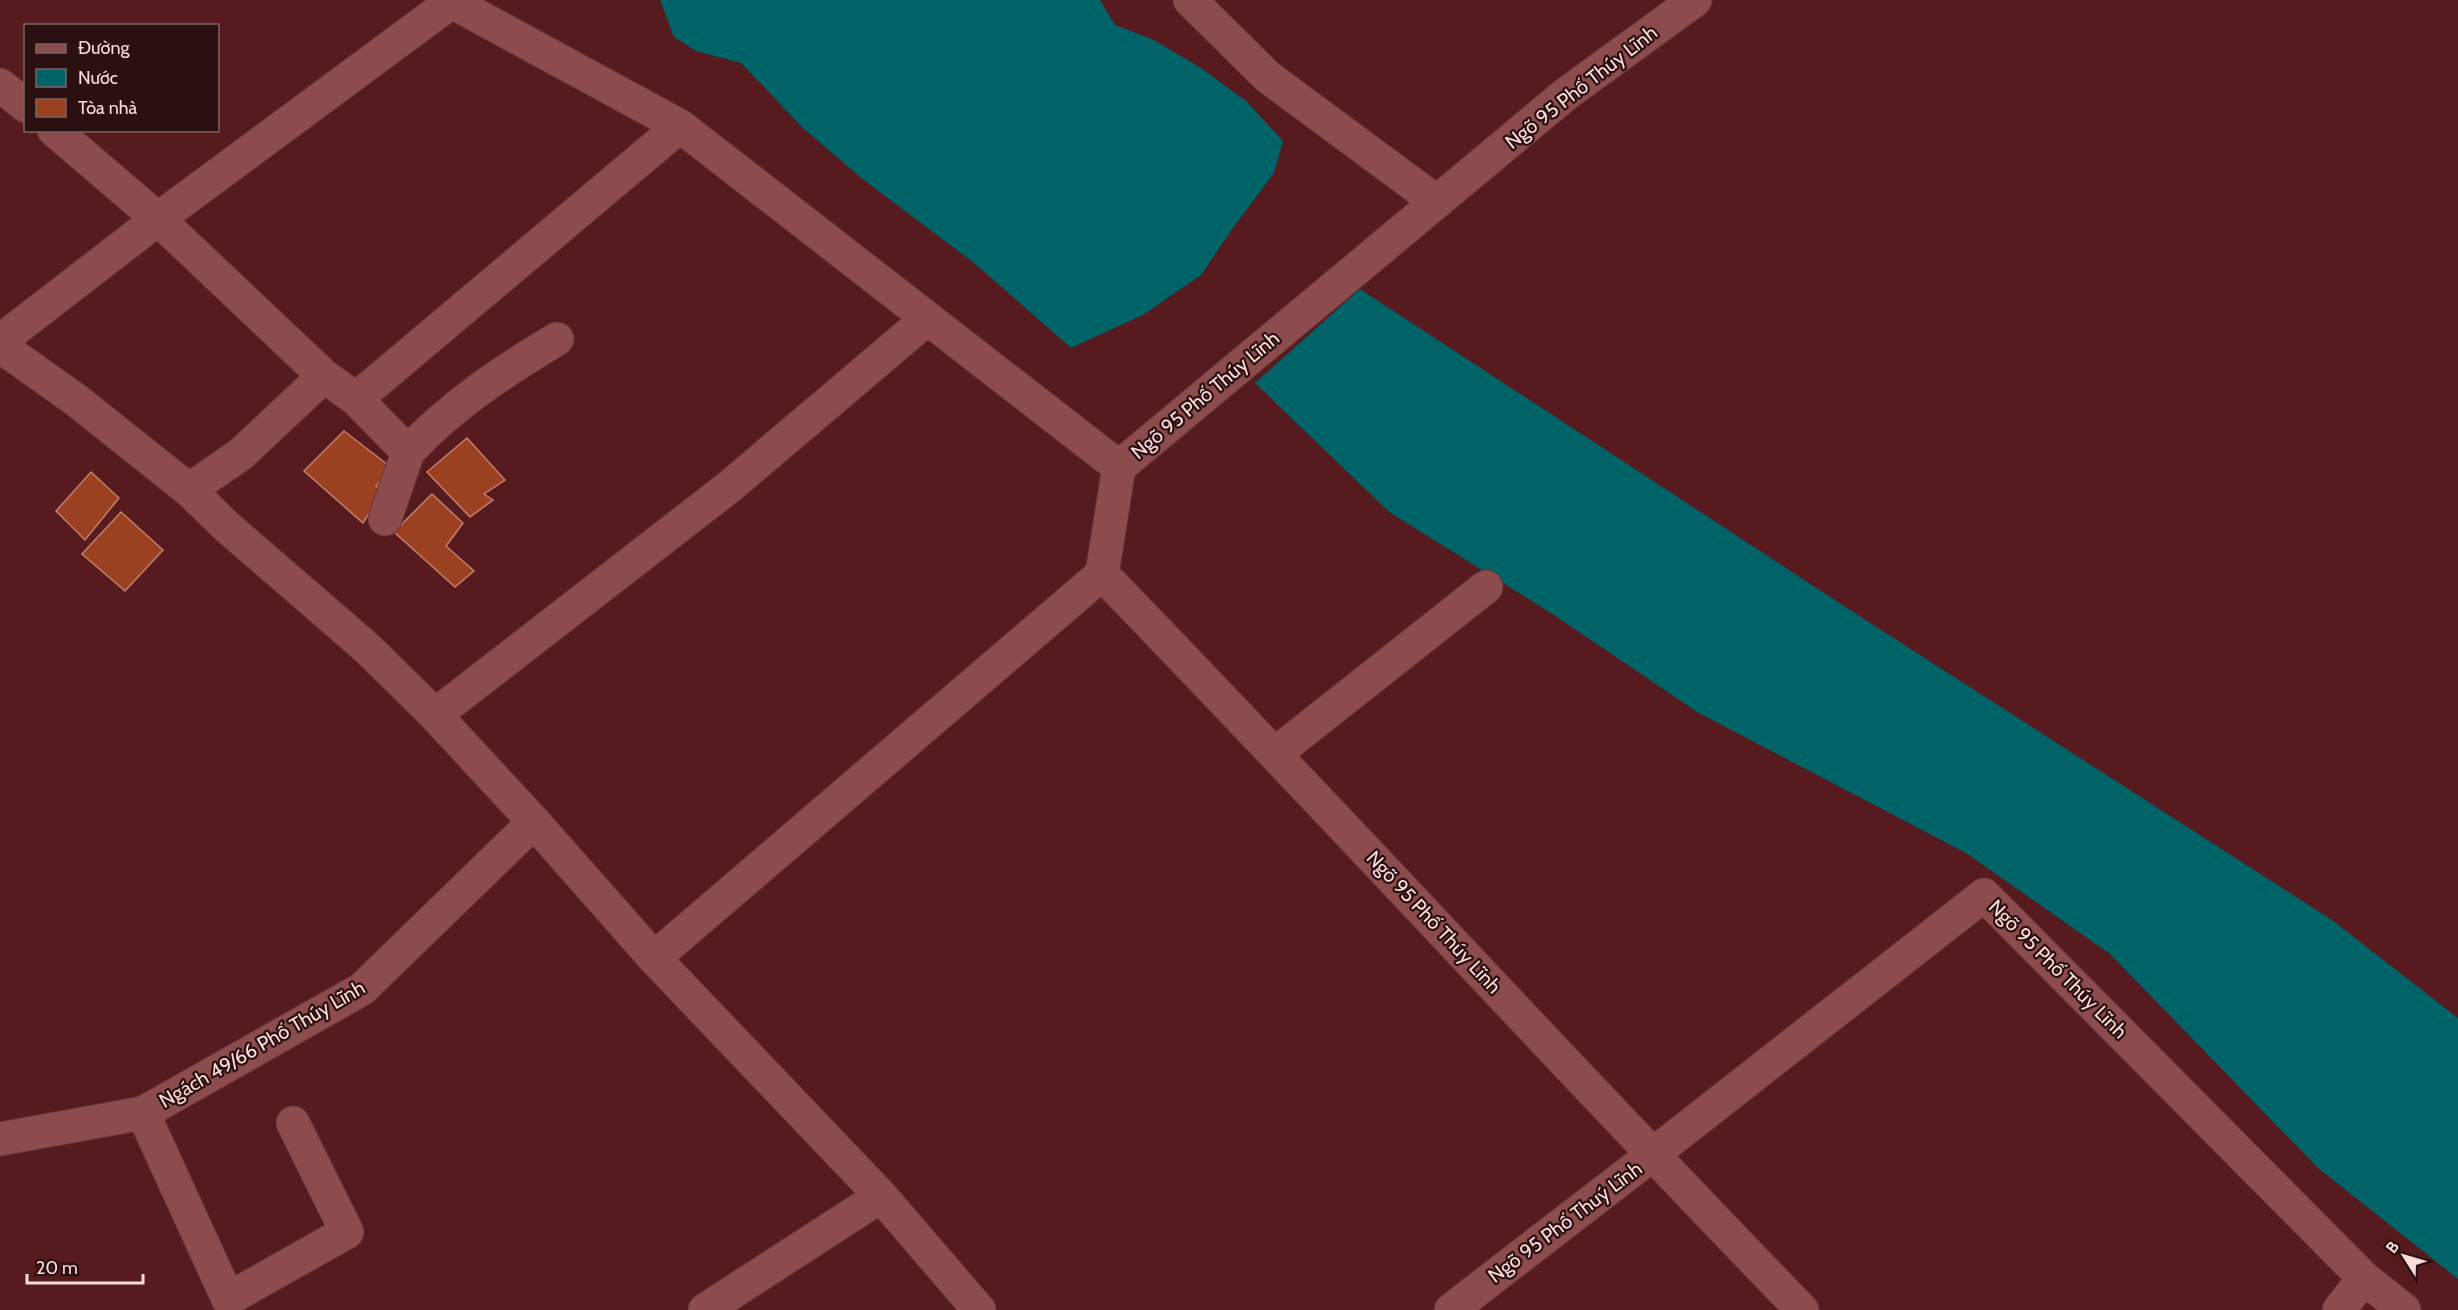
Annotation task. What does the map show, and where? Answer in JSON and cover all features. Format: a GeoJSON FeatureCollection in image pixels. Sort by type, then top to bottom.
{"type":"FeatureCollection","features":[{"type":"Feature","properties":{"kind":"street"},"geometry":{"type":"LineString","coordinates":[[1190,0],[1268,77],[1437,202]]}},
{"type":"Feature","properties":{"kind":"street","name":"Ngõ 95 Phố Thúy Lĩnh"},"geometry":{"type":"LineString","coordinates":[[1695,0],[1566,94],[1119,467],[1102,574],[1276,753],[1652,1155],[1984,895],[2364,1278],[2404,1310]]}},
{"type":"Feature","properties":{"kind":"street"},"geometry":{"type":"LineString","coordinates":[[978,1310],[881,1196],[654,958],[534,822],[435,715],[367,648],[226,526],[189,490],[0,343],[158,219],[453,1],[680,126],[1119,467]]}},
{"type":"Feature","properties":{"kind":"street"},"geometry":{"type":"LineString","coordinates":[[0,85],[24,104]]}},
{"type":"Feature","properties":{"kind":"street"},"geometry":{"type":"LineString","coordinates":[[356,399],[680,126]]}},
{"type":"Feature","properties":{"kind":"street"},"geometry":{"type":"LineString","coordinates":[[56,132],[158,219],[324,376],[356,399],[408,452]]}},
{"type":"Feature","properties":{"kind":"street"},"geometry":{"type":"LineString","coordinates":[[435,715],[729,487],[927,319]]}},
{"type":"Feature","properties":{"kind":"street"},"geometry":{"type":"LineString","coordinates":[[385,519],[408,452],[432,427],[494,377],[557,339]]}},
{"type":"Feature","properties":{"kind":"street"},"geometry":{"type":"LineString","coordinates":[[189,490],[241,454],[324,376]]}},
{"type":"Feature","properties":{"kind":"street"},"geometry":{"type":"LineString","coordinates":[[654,958],[1102,574]]}},
{"type":"Feature","properties":{"kind":"street"},"geometry":{"type":"LineString","coordinates":[[1276,753],[1486,587]]}},
{"type":"Feature","properties":{"kind":"street","name":"Ngách 49/66 Phố Thúy Lĩnh"},"geometry":{"type":"LineString","coordinates":[[0,1139],[143,1113],[362,989],[534,822]]}},
{"type":"Feature","properties":{"kind":"street"},"geometry":{"type":"LineString","coordinates":[[143,1113],[228,1299],[347,1232],[293,1123]]}},
{"type":"Feature","properties":{"kind":"street","name":"Ngõ 95 Phố Thuý Lĩnh"},"geometry":{"type":"LineString","coordinates":[[1451,1310],[1652,1155],[1802,1310]]}},
{"type":"Feature","properties":{"kind":"street"},"geometry":{"type":"LineString","coordinates":[[705,1310],[881,1196]]}},
{"type":"Feature","properties":{"kind":"street"},"geometry":{"type":"LineString","coordinates":[[2338,1310],[2364,1278]]}},
{"type":"Feature","properties":{"kind":"water"},"geometry":{"type":"Polygon","coordinates":[[[660,0],[1100,0],[1115,25],[1154,40],[1201,68],[1246,101],[1283,141],[1274,173],[1201,275],[1143,315],[1071,348],[974,263],[860,177],[803,128],[741,63],[696,51],[674,37],[660,0]]]}},
{"type":"Feature","properties":{"kind":"water"},"geometry":{"type":"Polygon","coordinates":[[[1360,289],[1861,617],[2332,920],[2458,1018],[2458,1279],[2318,1168],[2110,954],[1966,853],[1697,712],[1554,615],[1389,512],[1255,383],[1360,289]]]}},
{"type":"Feature","properties":{"kind":"building"},"geometry":{"type":"Polygon","coordinates":[[[344,431],[392,468],[376,486],[382,492],[363,523],[304,471],[344,431]]]}},
{"type":"Feature","properties":{"kind":"building"},"geometry":{"type":"Polygon","coordinates":[[[467,438],[505,480],[484,494],[493,500],[470,517],[427,472],[467,438]]]}},
{"type":"Feature","properties":{"kind":"building"},"geometry":{"type":"Polygon","coordinates":[[[91,472],[119,498],[85,540],[56,511],[91,472]]]}},
{"type":"Feature","properties":{"kind":"building"},"geometry":{"type":"Polygon","coordinates":[[[432,494],[463,523],[446,546],[474,571],[455,587],[394,532],[432,494]]]}},
{"type":"Feature","properties":{"kind":"building"},"geometry":{"type":"Polygon","coordinates":[[[121,512],[163,550],[125,591],[82,554],[121,512]]]}}]}
